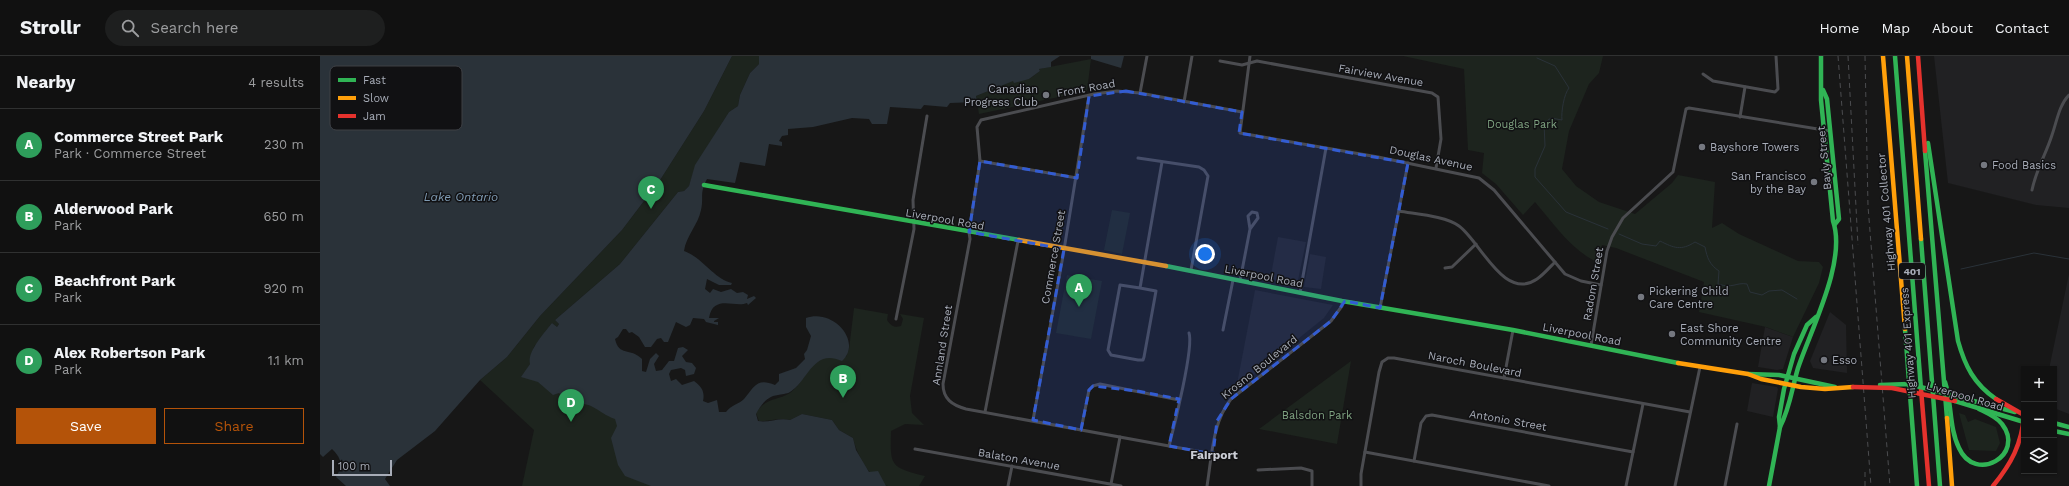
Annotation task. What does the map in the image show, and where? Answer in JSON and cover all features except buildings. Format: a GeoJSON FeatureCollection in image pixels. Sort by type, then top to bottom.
{"type":"FeatureCollection","features":[{"type":"Feature","properties":{"kind":"main road","name":"Bayly Street"},"geometry":{"type":"LineString","coordinates":[[1780,428],[1785,419],[1795,378],[1834,265],[1836,224],[1833,221],[1827,130],[1821,100],[1823,90],[1821,56]]}},
{"type":"Feature","properties":{"kind":"main road","name":"Highway 401 Collector"},"geometry":{"type":"LineString","coordinates":[[1883,56],[1917,486]]}},
{"type":"Feature","properties":{"kind":"main road","name":"Highway 401 Express"},"geometry":{"type":"LineString","coordinates":[[1895,56],[1929,486]]}},
{"type":"Feature","properties":{"kind":"main road","name":"Highway 401 Express"},"geometry":{"type":"LineString","coordinates":[[1907,56],[1940,486]]}},
{"type":"Feature","properties":{"kind":"main road","name":"401"},"geometry":{"type":"LineString","coordinates":[[1918,56],[1952,486]]}},
{"type":"Feature","properties":{"kind":"main road"},"geometry":{"type":"LineString","coordinates":[[1923,110],[1963,360],[1973,380],[1990,397],[2021,413]]}},
{"type":"Feature","properties":{"kind":"main road","name":"Liverpool Road"},"geometry":{"type":"LineString","coordinates":[[704,185],[1191,270],[1342,301],[1513,330],[1700,367],[1748,374],[1761,379],[1786,384],[1825,390],[1888,383],[1913,385],[1955,398],[2021,414]]}},
{"type":"Feature","properties":{"kind":"main road","name":"Bayly Street"},"geometry":{"type":"LineString","coordinates":[[1769,486],[1780,428],[1779,417],[1787,377],[1794,354],[1807,325],[1816,317]]}},
{"type":"Feature","properties":{"kind":"main road","name":"Liverpool Road"},"geometry":{"type":"LineString","coordinates":[[1748,374],[1756,372],[1795,378],[1837,388]]}},
{"type":"Feature","properties":{"kind":"main road"},"geometry":{"type":"LineString","coordinates":[[1943,375],[1949,393],[1960,449],[1968,460],[1978,465],[1987,465],[1995,463],[2004,456],[2009,438],[2006,429],[2001,422],[1979,409]]}},
{"type":"Feature","properties":{"kind":"main road","name":"Liverpool Road"},"geometry":{"type":"LineString","coordinates":[[1955,398],[1979,409],[2021,421]]}},
{"type":"Feature","properties":{"kind":"main road"},"geometry":{"type":"LineString","coordinates":[[2057,424],[2069,426]]}},
{"type":"Feature","properties":{"kind":"main road"},"geometry":{"type":"LineString","coordinates":[[2057,432],[2069,434]]}},
{"type":"Feature","properties":{"kind":"main road"},"geometry":{"type":"LineString","coordinates":[[1993,486],[2015,459],[2021,434]]}},
{"type":"Feature","properties":{"kind":"street"},"geometry":{"type":"LineString","coordinates":[[1140,93],[1147,56]]}},
{"type":"Feature","properties":{"kind":"street"},"geometry":{"type":"LineString","coordinates":[[1184,102],[1192,56]]}},
{"type":"Feature","properties":{"kind":"street"},"geometry":{"type":"LineString","coordinates":[[1242,112],[1250,56]]}},
{"type":"Feature","properties":{"kind":"street"},"geometry":{"type":"LineString","coordinates":[[1703,74],[1713,81],[1775,92],[1778,89],[1776,56]]}},
{"type":"Feature","properties":{"kind":"street"},"geometry":{"type":"LineString","coordinates":[[1220,61],[1242,65],[1249,64]]}},
{"type":"Feature","properties":{"kind":"street","name":"Fairview Avenue"},"geometry":{"type":"LineString","coordinates":[[1249,64],[1257,61],[1432,93],[1438,97],[1441,139],[1436,168]]}},
{"type":"Feature","properties":{"kind":"street"},"geometry":{"type":"LineString","coordinates":[[1745,87],[1740,117],[1827,130]]}},
{"type":"Feature","properties":{"kind":"street","name":"Front Road"},"geometry":{"type":"LineString","coordinates":[[981,120],[1117,91],[1140,93],[1242,112]]}},
{"type":"Feature","properties":{"kind":"street"},"geometry":{"type":"LineString","coordinates":[[2032,190],[2035,174],[2052,136],[2060,110],[2069,95]]}},
{"type":"Feature","properties":{"kind":"street","name":"Commerce Street"},"geometry":{"type":"LineString","coordinates":[[1033,420],[1064,249],[1089,96]]}},
{"type":"Feature","properties":{"kind":"street","name":"Radom Street"},"geometry":{"type":"LineString","coordinates":[[1591,345],[1607,251],[1617,227],[1628,212],[1673,172],[1686,109],[1689,108],[1740,117]]}},
{"type":"Feature","properties":{"kind":"street","name":"Douglas Avenue"},"geometry":{"type":"LineString","coordinates":[[1242,112],[1240,132],[1245,134],[1436,168],[1471,175],[1486,182],[1565,274],[1574,278],[1602,285]]}},
{"type":"Feature","properties":{"kind":"street"},"geometry":{"type":"LineString","coordinates":[[896,319],[914,229],[912,222],[913,200],[927,116]]}},
{"type":"Feature","properties":{"kind":"street","name":"Annland Street"},"geometry":{"type":"LineString","coordinates":[[981,120],[977,127],[976,137],[980,161],[969,232],[970,239],[942,384],[943,392],[946,398],[955,406],[1213,454]]}},
{"type":"Feature","properties":{"kind":"street"},"geometry":{"type":"LineString","coordinates":[[1300,293],[1326,148]]}},
{"type":"Feature","properties":{"kind":"street"},"geometry":{"type":"LineString","coordinates":[[1138,158],[1198,167],[1204,170],[1208,176],[1191,270]]}},
{"type":"Feature","properties":{"kind":"street"},"geometry":{"type":"LineString","coordinates":[[980,161],[1076,178]]}},
{"type":"Feature","properties":{"kind":"street"},"geometry":{"type":"LineString","coordinates":[[1140,288],[1162,162]]}},
{"type":"Feature","properties":{"kind":"street"},"geometry":{"type":"LineString","coordinates":[[1380,308],[1408,163]]}},
{"type":"Feature","properties":{"kind":"street"},"geometry":{"type":"LineString","coordinates":[[1399,210],[1458,225],[1502,275],[1512,283],[1526,284],[1536,280],[1554,262]]}},
{"type":"Feature","properties":{"kind":"street"},"geometry":{"type":"LineString","coordinates":[[1240,281],[1250,229],[1248,216],[1252,212],[1257,213],[1258,218],[1250,229]]}},
{"type":"Feature","properties":{"kind":"street"},"geometry":{"type":"LineString","coordinates":[[985,412],[1018,241]]}},
{"type":"Feature","properties":{"kind":"street"},"geometry":{"type":"LineString","coordinates":[[1445,268],[1452,267],[1476,244]]}},
{"type":"Feature","properties":{"kind":"street"},"geometry":{"type":"LineString","coordinates":[[1223,330],[1234,280]]}},
{"type":"Feature","properties":{"kind":"street"},"geometry":{"type":"LineString","coordinates":[[1120,285],[1140,288],[1156,291],[1143,360],[1111,355],[1108,350],[1120,285]]}},
{"type":"Feature","properties":{"kind":"street","name":"Krosno Boulevard"},"geometry":{"type":"LineString","coordinates":[[1207,486],[1217,421],[1222,410],[1231,399],[1331,321],[1342,306],[1342,301]]}},
{"type":"Feature","properties":{"kind":"street"},"geometry":{"type":"LineString","coordinates":[[1504,378],[1513,330]]}},
{"type":"Feature","properties":{"kind":"street"},"geometry":{"type":"LineString","coordinates":[[1169,446],[1190,343],[1189,333]]}},
{"type":"Feature","properties":{"kind":"street","name":"Naroch Boulevard"},"geometry":{"type":"LineString","coordinates":[[1361,486],[1361,474],[1379,372],[1382,362],[1388,358],[1690,412]]}},
{"type":"Feature","properties":{"kind":"street"},"geometry":{"type":"LineString","coordinates":[[1675,486],[1700,367]]}},
{"type":"Feature","properties":{"kind":"street"},"geometry":{"type":"LineString","coordinates":[[1082,430],[1089,390],[1093,386],[1100,384],[1179,400]]}},
{"type":"Feature","properties":{"kind":"street"},"geometry":{"type":"LineString","coordinates":[[1626,486],[1643,404]]}},
{"type":"Feature","properties":{"kind":"street","name":"Antonio Street"},"geometry":{"type":"LineString","coordinates":[[1414,461],[1421,423],[1426,416],[1432,415],[1633,452]]}},
{"type":"Feature","properties":{"kind":"street"},"geometry":{"type":"LineString","coordinates":[[1725,486],[1738,424]]}},
{"type":"Feature","properties":{"kind":"street"},"geometry":{"type":"LineString","coordinates":[[1111,484],[1120,437]]}},
{"type":"Feature","properties":{"kind":"street","name":"Balaton Avenue"},"geometry":{"type":"LineString","coordinates":[[915,449],[1121,486]]}},
{"type":"Feature","properties":{"kind":"street"},"geometry":{"type":"LineString","coordinates":[[1365,452],[1549,486]]}},
{"type":"Feature","properties":{"kind":"street"},"geometry":{"type":"LineString","coordinates":[[1008,486],[1012,466]]}},
{"type":"Feature","properties":{"kind":"street"},"geometry":{"type":"LineString","coordinates":[[1258,470],[1302,468],[1312,471],[1312,486]]}},
{"type":"Feature","properties":{"kind":"highlighted area"},"geometry":{"type":"Polygon","coordinates":[[[1126,91],[1242,112],[1239,133],[1408,163],[1380,308],[1345,301],[1331,321],[1231,399],[1217,421],[1213,454],[1169,446],[1179,399],[1137,391],[1093,386],[1089,390],[1081,430],[1033,420],[1064,249],[969,232],[980,161],[1077,178],[1089,96],[1094,94],[1126,91]]]}},
{"type":"Feature","properties":{"kind":"shaded area"},"geometry":{"type":"Polygon","coordinates":[[[1934,56],[2069,56],[2069,208],[2036,205],[1948,183],[1934,56]]]}},
{"type":"Feature","properties":{"kind":"shaded area"},"geometry":{"type":"Polygon","coordinates":[[[1278,237],[1306,242],[1297,285],[1270,280],[1278,237]]]}},
{"type":"Feature","properties":{"kind":"shaded area"},"geometry":{"type":"Polygon","coordinates":[[[1310,254],[1326,257],[1321,289],[1304,287],[1310,254]]]}},
{"type":"Feature","properties":{"kind":"shaded area"},"geometry":{"type":"Polygon","coordinates":[[[2069,274],[2069,414],[2057,409],[2057,366],[2050,366],[2069,274]]]}},
{"type":"Feature","properties":{"kind":"shaded area"},"geometry":{"type":"Polygon","coordinates":[[[1255,290],[1333,305],[1324,318],[1236,389],[1255,290]]]}},
{"type":"Feature","properties":{"kind":"shaded area"},"geometry":{"type":"Polygon","coordinates":[[[1830,312],[1846,325],[1847,373],[1813,368],[1810,361],[1830,312]]]}},
{"type":"Feature","properties":{"kind":"shaded area"},"geometry":{"type":"Polygon","coordinates":[[[1765,327],[1793,337],[1783,369],[1777,370],[1758,367],[1765,327]]]}},
{"type":"Feature","properties":{"kind":"shaded area"},"geometry":{"type":"Polygon","coordinates":[[[1752,383],[1777,387],[1778,389],[1773,417],[1747,411],[1752,383]]]}},
{"type":"Feature","properties":{"kind":"green space"},"geometry":{"type":"Polygon","coordinates":[[[732,56],[759,56],[759,64],[750,73],[740,95],[738,106],[729,112],[696,165],[689,186],[684,191],[678,192],[620,264],[555,320],[559,324],[557,327],[552,323],[534,347],[530,364],[525,373],[611,408],[669,486],[522,486],[534,430],[480,380],[507,357],[540,316],[622,230],[644,201],[647,194],[655,188],[704,111],[732,56]]]}},
{"type":"Feature","properties":{"kind":"green space","name":"Douglas Park"},"geometry":{"type":"Polygon","coordinates":[[[1403,56],[1603,56],[1599,73],[1589,84],[1569,131],[1562,169],[1576,186],[1599,202],[1635,214],[1672,183],[1678,175],[1715,182],[1712,228],[1722,223],[1739,234],[1798,261],[1819,262],[1823,267],[1819,283],[1793,337],[1766,327],[1699,312],[1704,282],[1616,248],[1602,245],[1597,262],[1579,251],[1571,244],[1535,202],[1523,215],[1496,184],[1482,173],[1484,153],[1468,150],[1464,69],[1403,56]]]}},
{"type":"Feature","properties":{"kind":"green space"},"geometry":{"type":"Polygon","coordinates":[[[1091,59],[1087,91],[979,114],[976,96],[1013,80],[1029,79],[1040,71],[1039,69],[1091,59]]]}},
{"type":"Feature","properties":{"kind":"green space"},"geometry":{"type":"Polygon","coordinates":[[[1112,210],[1130,213],[1122,254],[1104,250],[1112,210]]]}},
{"type":"Feature","properties":{"kind":"green space"},"geometry":{"type":"Polygon","coordinates":[[[1067,275],[1102,281],[1091,339],[1056,333],[1067,275]]]}},
{"type":"Feature","properties":{"kind":"green space"},"geometry":{"type":"Polygon","coordinates":[[[854,308],[888,314],[887,320],[895,327],[901,326],[903,319],[900,314],[924,318],[910,396],[912,413],[924,425],[905,424],[891,431],[891,452],[894,463],[905,470],[925,476],[919,486],[888,486],[882,484],[876,479],[861,459],[853,438],[839,430],[832,420],[802,414],[790,420],[782,419],[759,421],[756,413],[764,404],[790,393],[816,362],[830,357],[846,357],[849,349],[854,308]]]}},
{"type":"Feature","properties":{"kind":"green space","name":"Balsdon Park"},"geometry":{"type":"Polygon","coordinates":[[[1351,361],[1337,444],[1259,429],[1351,361]]]}},
{"type":"Feature","properties":{"kind":"green space"},"geometry":{"type":"Polygon","coordinates":[[[1959,413],[1965,415],[1968,422],[1975,419],[1996,427],[2000,443],[1996,451],[1969,450],[1959,413]]]}},
{"type":"Feature","properties":{"kind":"water","name":"Lake Ontario"},"geometry":{"type":"Polygon","coordinates":[[[320,56],[732,56],[704,111],[655,188],[647,194],[644,201],[622,230],[540,316],[507,357],[480,380],[435,431],[397,460],[385,479],[390,486],[346,486],[336,477],[340,469],[340,459],[338,456],[332,449],[323,457],[320,454],[320,56]]]}},
{"type":"Feature","properties":{"kind":"water"},"geometry":{"type":"Polygon","coordinates":[[[759,56],[1060,56],[1051,62],[1051,67],[1039,69],[1040,71],[1029,79],[1014,83],[1013,81],[976,96],[977,102],[950,103],[947,107],[924,105],[921,109],[890,107],[887,124],[872,124],[869,119],[852,118],[813,127],[788,129],[788,135],[782,136],[779,141],[782,142],[782,146],[769,144],[765,166],[740,162],[735,183],[707,179],[703,188],[702,206],[697,221],[687,240],[684,251],[697,258],[720,278],[732,283],[731,285],[719,285],[707,279],[705,289],[710,293],[713,289],[721,292],[731,289],[737,293],[743,292],[748,295],[747,299],[754,296],[756,298],[748,305],[747,303],[725,303],[715,306],[711,311],[709,318],[719,318],[714,321],[718,322],[718,325],[706,322],[704,319],[693,318],[690,325],[686,327],[676,322],[668,342],[664,342],[661,338],[657,339],[651,347],[645,347],[639,337],[632,332],[629,333],[626,329],[623,329],[615,339],[619,348],[638,355],[642,359],[642,371],[646,372],[650,359],[656,353],[659,356],[654,364],[656,371],[662,370],[669,361],[674,361],[678,348],[683,347],[688,350],[682,356],[686,362],[692,363],[696,368],[694,374],[686,376],[685,370],[681,368],[671,370],[669,374],[671,381],[676,379],[682,385],[694,381],[702,390],[704,395],[703,401],[708,403],[717,400],[719,412],[726,412],[744,399],[756,384],[764,382],[775,385],[779,381],[779,374],[796,368],[805,359],[804,354],[807,350],[811,336],[806,327],[806,318],[816,316],[835,322],[847,336],[849,345],[848,353],[842,361],[832,358],[824,359],[818,362],[790,392],[771,397],[765,402],[756,414],[758,421],[782,419],[790,420],[802,414],[832,420],[839,430],[853,438],[856,450],[869,472],[878,471],[886,486],[651,486],[625,476],[618,465],[611,438],[617,426],[615,419],[585,404],[571,404],[559,393],[553,395],[538,382],[521,377],[530,364],[531,354],[534,348],[552,323],[557,327],[559,324],[555,320],[620,264],[678,192],[684,191],[689,186],[695,165],[729,112],[738,106],[740,95],[750,73],[759,64],[759,56]]]}},
{"type":"Feature","properties":{"kind":"water"},"geometry":{"type":"Polygon","coordinates":[[[1091,56],[1124,56],[1121,68],[1091,59],[1091,56]]]}},
{"type":"Feature","properties":{"kind":"waterway"},"geometry":{"type":"LineString","coordinates":[[1537,58],[1555,66],[1569,88],[1563,103],[1562,120],[1551,118],[1544,123],[1545,146],[1535,169],[1535,177],[1566,212],[1608,229]]}},
{"type":"Feature","properties":{"kind":"waterway"},"geometry":{"type":"LineString","coordinates":[[1619,234],[1642,244],[1656,246],[1660,241],[1678,248],[1686,247],[1695,242],[1705,247],[1709,261],[1719,271],[1718,284],[1727,286],[1747,284],[1750,292],[1762,295],[1769,291],[1782,290],[1797,299]]}},
{"type":"Feature","properties":{"kind":"waterway"},"geometry":{"type":"LineString","coordinates":[[1961,269],[2034,253],[2069,259]]}},
{"type":"Feature","properties":{"kind":"railway"},"geometry":{"type":"LineString","coordinates":[[1838,56],[1871,486]]}},
{"type":"Feature","properties":{"kind":"railway"},"geometry":{"type":"LineString","coordinates":[[1848,56],[1858,245]]}},
{"type":"Feature","properties":{"kind":"railway"},"geometry":{"type":"LineString","coordinates":[[1865,56],[1868,206],[1890,486]]}},
{"type":"Feature","properties":{"kind":"railway"},"geometry":{"type":"LineString","coordinates":[[1865,470],[1865,486]]}},
{"type":"Feature","properties":{"kind":"traffic: fast"},"geometry":{"type":"LineString","coordinates":[[1780,427],[1789,405],[1798,368],[1826,295],[1832,275],[1835,255],[1836,237],[1833,221],[1821,100],[1821,56]]}},
{"type":"Feature","properties":{"kind":"traffic: fast"},"geometry":{"type":"LineString","coordinates":[[1895,56],[1921,389]]}},
{"type":"Feature","properties":{"kind":"traffic: fast"},"geometry":{"type":"LineString","coordinates":[[1823,90],[1827,99],[1839,219],[1835,224]]}},
{"type":"Feature","properties":{"kind":"traffic: fast"},"geometry":{"type":"LineString","coordinates":[[1928,143],[1958,341],[1971,374],[1976,381],[1996,399]]}},
{"type":"Feature","properties":{"kind":"traffic: fast"},"geometry":{"type":"LineString","coordinates":[[1925,151],[1947,418]]}},
{"type":"Feature","properties":{"kind":"traffic: fast"},"geometry":{"type":"LineString","coordinates":[[704,185],[1019,240]]}},
{"type":"Feature","properties":{"kind":"traffic: fast"},"geometry":{"type":"LineString","coordinates":[[1921,239],[1940,486]]}},
{"type":"Feature","properties":{"kind":"traffic: fast"},"geometry":{"type":"LineString","coordinates":[[1166,266],[1342,301],[1513,330],[1678,363]]}},
{"type":"Feature","properties":{"kind":"traffic: fast"},"geometry":{"type":"LineString","coordinates":[[1769,486],[1780,427],[1779,417],[1784,389],[1794,354],[1807,325],[1816,317]]}},
{"type":"Feature","properties":{"kind":"traffic: fast"},"geometry":{"type":"LineString","coordinates":[[1905,329],[1917,486]]}},
{"type":"Feature","properties":{"kind":"traffic: fast"},"geometry":{"type":"LineString","coordinates":[[1748,374],[1779,375],[1835,387]]}},
{"type":"Feature","properties":{"kind":"traffic: fast"},"geometry":{"type":"LineString","coordinates":[[1945,382],[1949,398],[1952,424],[1959,448],[1966,459],[1976,464],[1986,464],[1996,461],[2003,455],[2008,446],[2008,435],[2002,424],[1997,419],[1979,409]]}},
{"type":"Feature","properties":{"kind":"traffic: fast"},"geometry":{"type":"LineString","coordinates":[[1880,385],[1909,384],[1955,396]]}},
{"type":"Feature","properties":{"kind":"traffic: fast"},"geometry":{"type":"LineString","coordinates":[[1955,396],[2015,412]]}},
{"type":"Feature","properties":{"kind":"traffic: fast"},"geometry":{"type":"LineString","coordinates":[[1955,401],[2021,421]]}},
{"type":"Feature","properties":{"kind":"traffic: fast"},"geometry":{"type":"LineString","coordinates":[[2057,424],[2069,427]]}},
{"type":"Feature","properties":{"kind":"traffic: fast"},"geometry":{"type":"LineString","coordinates":[[2057,432],[2069,434]]}},
{"type":"Feature","properties":{"kind":"traffic: slow"},"geometry":{"type":"LineString","coordinates":[[1883,56],[1905,329]]}},
{"type":"Feature","properties":{"kind":"traffic: slow"},"geometry":{"type":"LineString","coordinates":[[1907,56],[1921,239]]}},
{"type":"Feature","properties":{"kind":"traffic: slow"},"geometry":{"type":"LineString","coordinates":[[1019,240],[1166,266]]}},
{"type":"Feature","properties":{"kind":"traffic: slow"},"geometry":{"type":"LineString","coordinates":[[1678,363],[1748,374],[1761,379],[1801,387],[1825,389],[1853,387]]}},
{"type":"Feature","properties":{"kind":"traffic: slow"},"geometry":{"type":"LineString","coordinates":[[1947,418],[1952,486]]}},
{"type":"Feature","properties":{"kind":"traffic: jam"},"geometry":{"type":"LineString","coordinates":[[1918,56],[1925,151]]}},
{"type":"Feature","properties":{"kind":"traffic: jam"},"geometry":{"type":"LineString","coordinates":[[1853,387],[1892,388],[1955,401]]}},
{"type":"Feature","properties":{"kind":"traffic: jam"},"geometry":{"type":"LineString","coordinates":[[1921,389],[1929,486]]}},
{"type":"Feature","properties":{"kind":"traffic: jam"},"geometry":{"type":"LineString","coordinates":[[1993,486],[2010,462],[2018,444],[2024,415],[1996,399]]}},
{"type":"Feature","properties":{"kind":"place","name":"Canadian Progress Club"},"geometry":{"type":"Point","coordinates":[1046,95]}},
{"type":"Feature","properties":{"kind":"place","name":"Bayshore Towers"},"geometry":{"type":"Point","coordinates":[1702,147]}},
{"type":"Feature","properties":{"kind":"place","name":"Food Basics"},"geometry":{"type":"Point","coordinates":[1984,165]}},
{"type":"Feature","properties":{"kind":"place","name":"San Francisco by the Bay"},"geometry":{"type":"Point","coordinates":[1814,182]}},
{"type":"Feature","properties":{"kind":"place","name":"Beachfront Park"},"geometry":{"type":"Point","coordinates":[651,209]}},
{"type":"Feature","properties":{"kind":"place","name":"Pickering Child Care Centre"},"geometry":{"type":"Point","coordinates":[1641,297]}},
{"type":"Feature","properties":{"kind":"place","name":"Commerce Street Park"},"geometry":{"type":"Point","coordinates":[1079,307]}},
{"type":"Feature","properties":{"kind":"place","name":"East Shore Community Centre"},"geometry":{"type":"Point","coordinates":[1672,334]}},
{"type":"Feature","properties":{"kind":"place","name":"Esso"},"geometry":{"type":"Point","coordinates":[1824,360]}},
{"type":"Feature","properties":{"kind":"place","name":"Alderwood Park"},"geometry":{"type":"Point","coordinates":[843,398]}},
{"type":"Feature","properties":{"kind":"place","name":"Alex Robertson Park"},"geometry":{"type":"Point","coordinates":[571,422]}},
{"type":"Feature","properties":{"kind":"district","name":"Fairport"},"geometry":{"type":"Point","coordinates":[1214,455]}}]}
